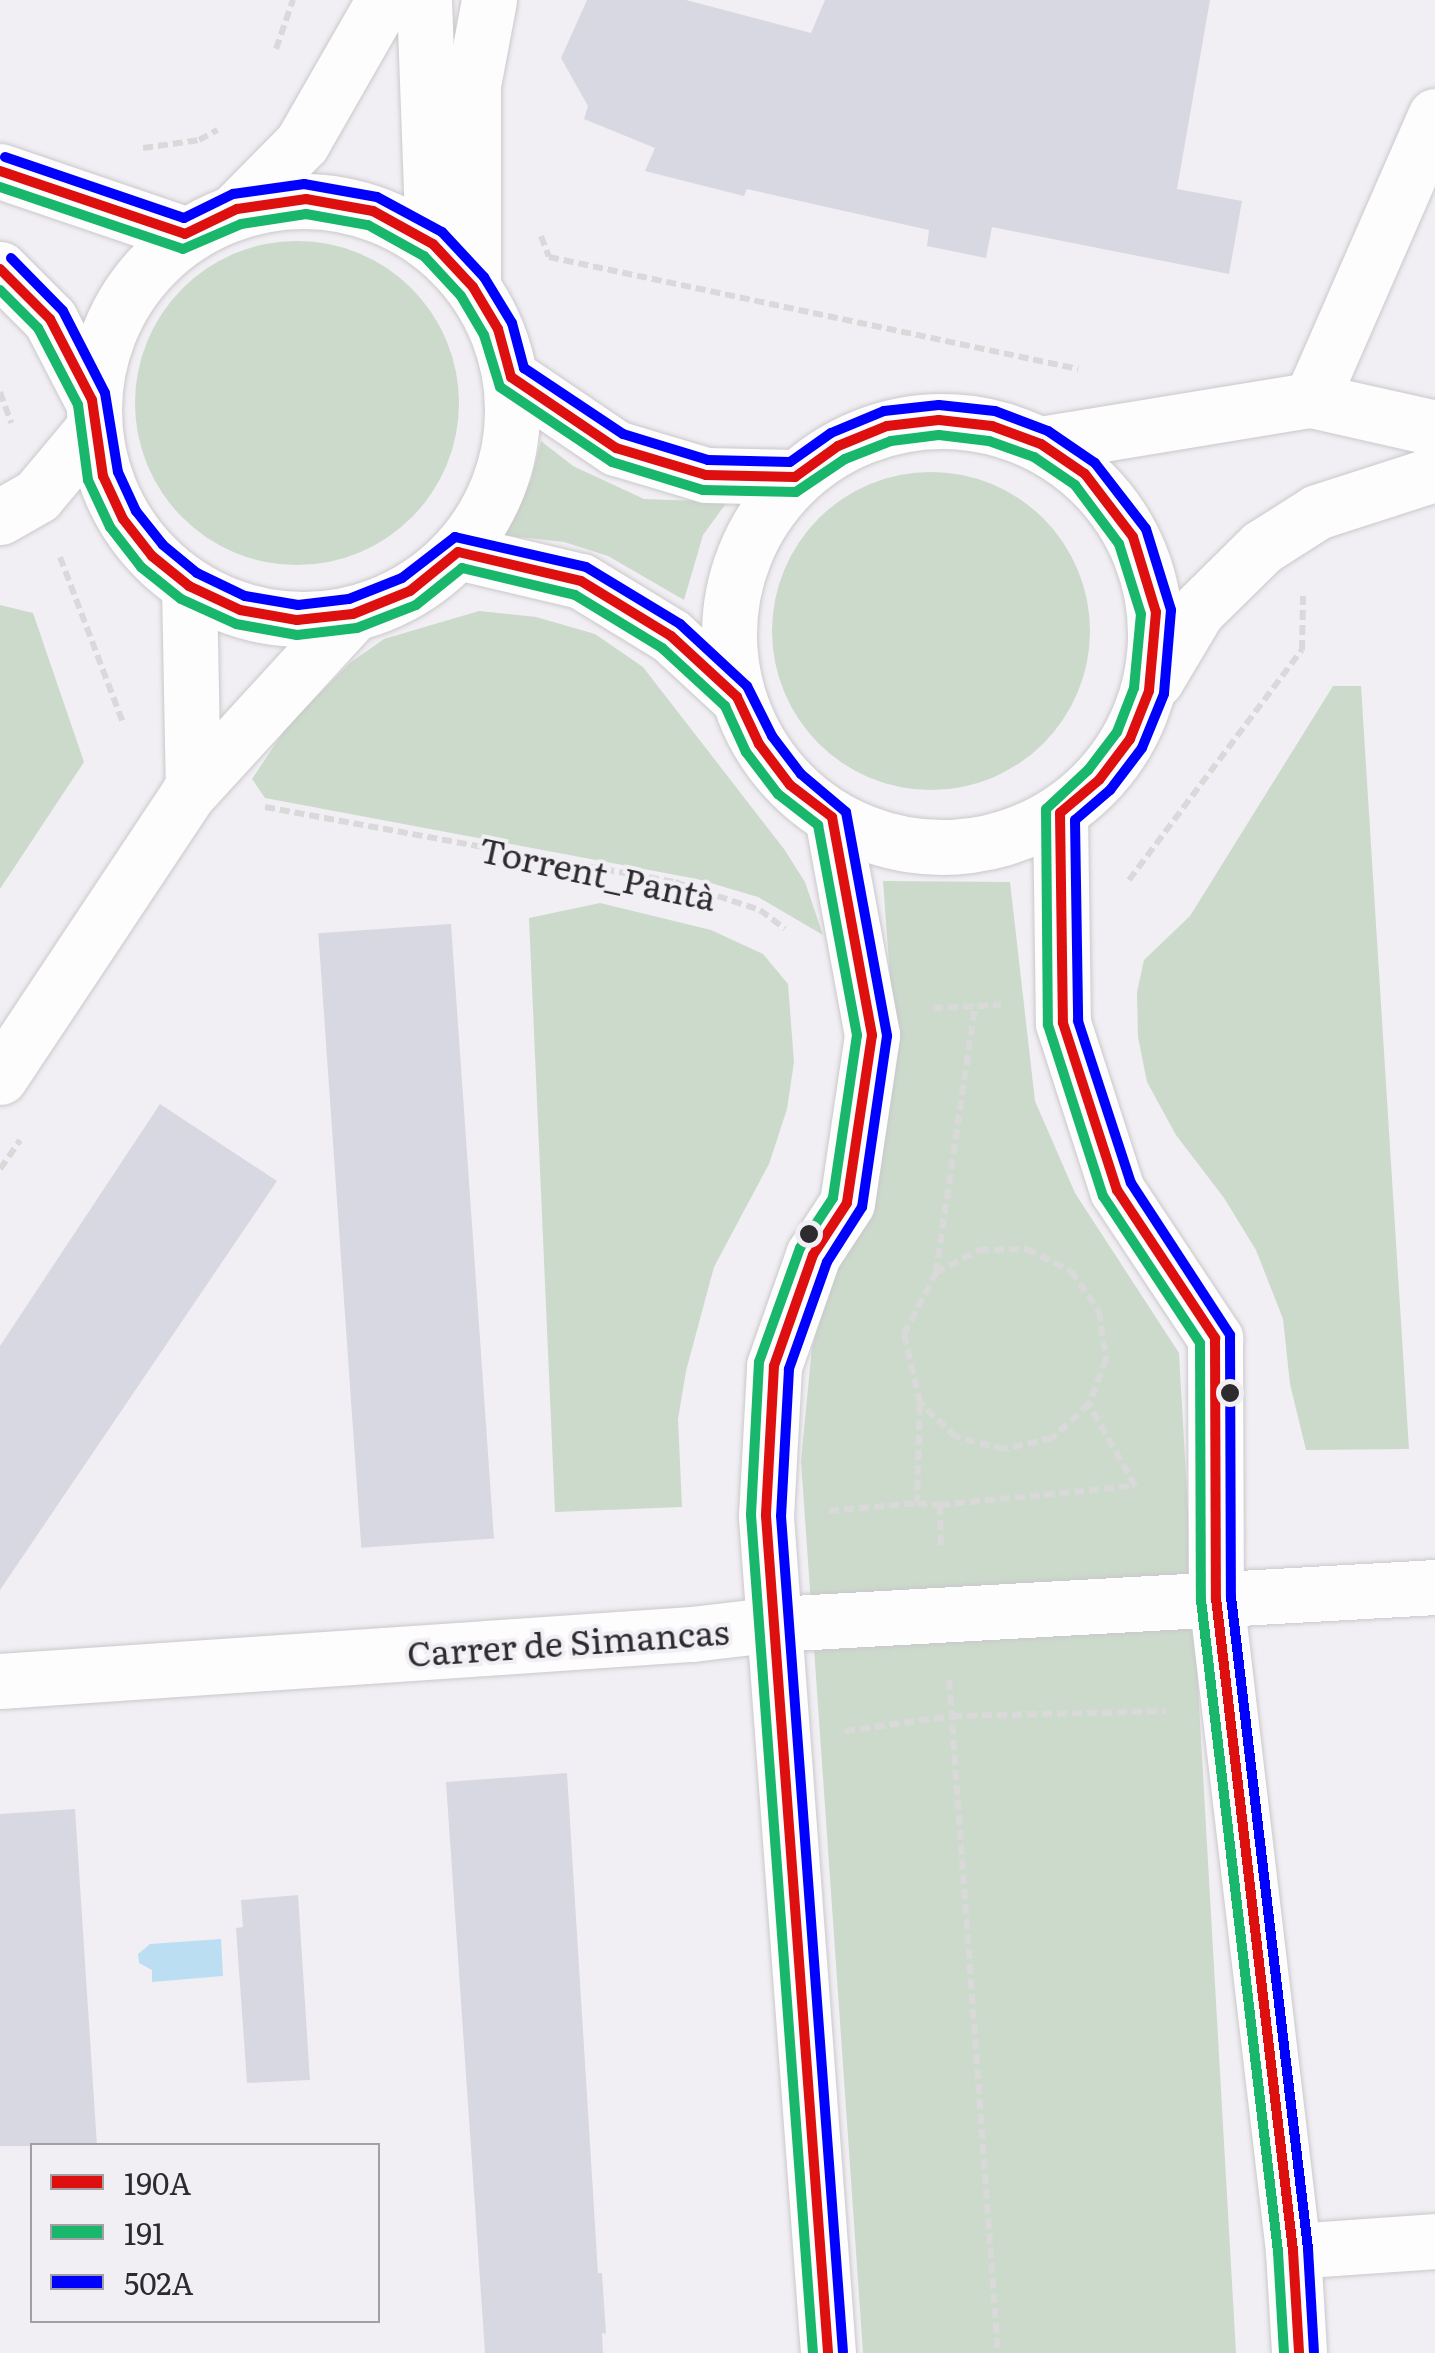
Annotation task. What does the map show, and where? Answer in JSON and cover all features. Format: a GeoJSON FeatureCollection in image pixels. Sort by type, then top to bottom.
{"type":"FeatureCollection","features":[{"type":"Feature","properties":{"kind":"street"},"geometry":{"type":"LineString","coordinates":[[238,210],[302,143],[384,0]]}},
{"type":"Feature","properties":{"kind":"street"},"geometry":{"type":"LineString","coordinates":[[424,0],[433,244]]}},
{"type":"Feature","properties":{"kind":"street"},"geometry":{"type":"LineString","coordinates":[[473,286],[473,86],[490,0]]}},
{"type":"Feature","properties":{"kind":"street"},"geometry":{"type":"LineString","coordinates":[[1310,400],[1435,116]]}},
{"type":"Feature","properties":{"kind":"street"},"geometry":{"type":"LineString","coordinates":[[0,171],[185,234]]}},
{"type":"Feature","properties":{"kind":"street"},"geometry":{"type":"LineString","coordinates":[[0,268],[50,318],[92,415],[103,476],[123,519],[152,556],[190,586],[240,610],[297,620],[353,614],[410,591],[458,552],[494,500],[511,440],[511,377],[498,330],[473,286],[433,244],[373,211],[306,199],[238,210],[185,234],[137,279],[104,336],[92,415],[19,506]]}},
{"type":"Feature","properties":{"kind":"street"},"geometry":{"type":"LineString","coordinates":[[511,377],[616,448],[706,475],[796,477]]}},
{"type":"Feature","properties":{"kind":"street"},"geometry":{"type":"LineString","coordinates":[[1042,444],[1310,400],[1435,428]]}},
{"type":"Feature","properties":{"kind":"street"},"geometry":{"type":"LineString","coordinates":[[1149,691],[1156,612],[1133,537],[1085,474],[1042,444],[992,426],[940,420],[887,426],[838,446],[796,477],[764,513],[729,602],[728,650],[737,697],[758,744],[790,785],[832,818],[875,838],[923,847],[970,846],[1017,835],[1060,813],[1100,780],[1130,739],[1149,691],[1197,611],[1262,547],[1317,512],[1435,474]]}},
{"type":"Feature","properties":{"kind":"street"},"geometry":{"type":"LineString","coordinates":[[458,552],[582,581],[671,636],[737,697]]}},
{"type":"Feature","properties":{"kind":"street"},"geometry":{"type":"LineString","coordinates":[[190,586],[190,791]]}},
{"type":"Feature","properties":{"kind":"street"},"geometry":{"type":"LineString","coordinates":[[0,1077],[190,791],[353,614]]}},
{"type":"Feature","properties":{"kind":"street"},"geometry":{"type":"LineString","coordinates":[[1060,813],[1062,1024],[1117,1190],[1214,1338],[1216,1598],[1294,2251],[1299,2353]]}},
{"type":"Feature","properties":{"kind":"street"},"geometry":{"type":"LineString","coordinates":[[828,2353],[766,1516],[774,1366],[813,1255],[846,1203],[872,1035],[832,818]]}},
{"type":"Feature","properties":{"kind":"street","name":"Carrer de Simancas"},"geometry":{"type":"LineString","coordinates":[[0,1680],[672,1636],[776,1624],[1435,1587]]}},
{"type":"Feature","properties":{"kind":"street"},"geometry":{"type":"LineString","coordinates":[[1294,2251],[1435,2241]]}},
{"type":"Feature","properties":{"kind":"path"},"geometry":{"type":"LineString","coordinates":[[273,57],[293,0]]}},
{"type":"Feature","properties":{"kind":"path"},"geometry":{"type":"LineString","coordinates":[[141,148],[199,140],[226,126]]}},
{"type":"Feature","properties":{"kind":"path","name":"Torrent_Pantà"},"geometry":{"type":"LineString","coordinates":[[0,392],[19,506],[139,765],[234,818],[246,803],[676,882],[760,910],[788,931]]}},
{"type":"Feature","properties":{"kind":"path"},"geometry":{"type":"LineString","coordinates":[[867,1014],[974,1005],[1062,1004]]}},
{"type":"Feature","properties":{"kind":"path"},"geometry":{"type":"LineString","coordinates":[[917,1503],[920,1403],[904,1334],[936,1273],[974,1005]]}},
{"type":"Feature","properties":{"kind":"path"},"geometry":{"type":"LineString","coordinates":[[920,1403],[956,1437],[1004,1448],[1052,1438],[1089,1404],[1106,1359],[1098,1311],[1071,1271],[1027,1249],[978,1250],[936,1273]]}},
{"type":"Feature","properties":{"kind":"path"},"geometry":{"type":"LineString","coordinates":[[766,1516],[1135,1486],[1089,1404]]}},
{"type":"Feature","properties":{"kind":"path"},"geometry":{"type":"LineString","coordinates":[[948,1664],[998,2353]]}},
{"type":"Feature","properties":{"kind":"path"},"geometry":{"type":"LineString","coordinates":[[784,1740],[952,1716],[1229,1709]]}},
{"type":"Feature","properties":{"kind":"green space"},"geometry":{"type":"Polygon","coordinates":[[[297,241],[329,244],[359,253],[412,288],[447,341],[456,371],[456,435],[447,465],[412,518],[359,553],[329,562],[297,565],[265,562],[235,553],[182,518],[147,465],[138,435],[135,403],[138,371],[147,341],[182,288],[235,253],[265,244],[297,241]]]}},
{"type":"Feature","properties":{"kind":"green space"},"geometry":{"type":"Polygon","coordinates":[[[541,441],[573,466],[644,499],[727,502],[703,535],[684,600],[608,556],[564,542],[502,535],[531,480],[541,441]]]}},
{"type":"Feature","properties":{"kind":"green space"},"geometry":{"type":"Polygon","coordinates":[[[931,472],[977,479],[1006,491],[1032,508],[1054,530],[1083,585],[1090,631],[1083,677],[1071,706],[1054,732],[1032,754],[977,783],[931,790],[885,783],[856,771],[830,754],[808,732],[779,677],[772,631],[779,585],[791,556],[808,530],[830,508],[885,479],[931,472]]]}},
{"type":"Feature","properties":{"kind":"green space"},"geometry":{"type":"Polygon","coordinates":[[[0,605],[33,613],[84,762],[0,889],[0,605]]]}},
{"type":"Feature","properties":{"kind":"green space"},"geometry":{"type":"Polygon","coordinates":[[[479,611],[536,617],[595,634],[643,667],[784,849],[805,882],[823,935],[758,897],[697,879],[265,798],[252,779],[288,725],[351,662],[384,639],[479,611]]]}},
{"type":"Feature","properties":{"kind":"green space"},"geometry":{"type":"Polygon","coordinates":[[[1333,686],[1361,686],[1409,1449],[1306,1450],[1290,1384],[1283,1319],[1256,1250],[1224,1198],[1176,1135],[1147,1082],[1138,1037],[1137,992],[1144,960],[1190,916],[1333,686]]]}},
{"type":"Feature","properties":{"kind":"green space"},"geometry":{"type":"Polygon","coordinates":[[[883,881],[1010,882],[1035,1101],[1075,1193],[1179,1353],[1236,2353],[863,2353],[801,1461],[812,1347],[833,1271],[892,1004],[883,881]]]}},
{"type":"Feature","properties":{"kind":"green space"},"geometry":{"type":"Polygon","coordinates":[[[600,903],[711,930],[763,954],[788,984],[794,1062],[787,1109],[769,1164],[714,1267],[686,1371],[678,1419],[682,1507],[555,1512],[529,918],[600,903]]]}},
{"type":"Feature","properties":{"kind":"water"},"geometry":{"type":"Polygon","coordinates":[[[221,1939],[223,1976],[152,1982],[152,1970],[139,1963],[138,1954],[150,1944],[221,1939]]]}},
{"type":"Feature","properties":{"kind":"building"},"geometry":{"type":"Polygon","coordinates":[[[587,0],[686,0],[811,33],[825,0],[1210,0],[1177,189],[1242,201],[1229,274],[992,227],[986,258],[927,246],[929,230],[747,189],[744,196],[645,171],[655,148],[584,119],[588,106],[561,58],[587,0]]]}},
{"type":"Feature","properties":{"kind":"building"},"geometry":{"type":"Polygon","coordinates":[[[451,924],[494,1538],[361,1548],[318,933],[451,924]]]}},
{"type":"Feature","properties":{"kind":"building"},"geometry":{"type":"Polygon","coordinates":[[[160,1104],[277,1181],[0,1590],[0,1346],[160,1104]]]}},
{"type":"Feature","properties":{"kind":"building"},"geometry":{"type":"Polygon","coordinates":[[[567,1773],[598,2273],[602,2273],[606,2334],[602,2333],[603,2353],[485,2353],[446,1782],[567,1773]]]}},
{"type":"Feature","properties":{"kind":"building"},"geometry":{"type":"Polygon","coordinates":[[[75,1809],[97,2143],[0,2146],[0,1814],[75,1809]]]}},
{"type":"Feature","properties":{"kind":"building"},"geometry":{"type":"Polygon","coordinates":[[[298,1895],[310,2080],[247,2083],[236,1928],[243,1927],[241,1900],[298,1895]]]}},
{"type":"Feature","properties":{"kind":"transit line","name":"502A"},"geometry":{"type":"LineString","coordinates":[[5,157],[184,218],[233,194],[304,184],[377,197],[442,232],[484,277],[512,323],[524,368],[623,434],[708,460],[790,462],[831,433],[884,411],[939,405],[995,411],[1048,431],[1095,463],[1146,529],[1171,610],[1164,694],[1142,748],[1110,790],[1075,820],[1078,1021],[1131,1183],[1230,1335],[1231,1597],[1308,2249],[1314,2352]]}},
{"type":"Feature","properties":{"kind":"transit line","name":"190A"},"geometry":{"type":"LineString","coordinates":[[0,171],[185,234],[237,209],[306,199],[373,211],[433,244],[473,287],[498,329],[511,377],[616,448],[706,475],[795,477],[838,446],[887,426],[939,420],[992,426],[1041,444],[1085,474],[1133,537],[1156,612],[1149,691],[1130,739],[1099,780],[1060,813],[1063,1023],[1117,1190],[1215,1338],[1216,1598],[1293,2251],[1299,2353]]}},
{"type":"Feature","properties":{"kind":"transit line","name":"191"},"geometry":{"type":"LineString","coordinates":[[0,187],[183,249],[241,224],[306,214],[368,225],[424,256],[461,296],[484,335],[500,387],[612,462],[703,490],[796,492],[845,459],[891,441],[939,435],[989,441],[1034,457],[1075,485],[1119,544],[1141,614],[1134,688],[1117,732],[1088,770],[1046,809],[1048,1025],[1103,1196],[1200,1343],[1201,1600],[1278,2252],[1284,2353]]}},
{"type":"Feature","properties":{"kind":"transit line","name":"502A"},"geometry":{"type":"LineString","coordinates":[[11,258],[63,311],[105,393],[118,472],[136,511],[163,545],[197,573],[245,596],[298,605],[349,599],[402,578],[455,537],[586,567],[680,624],[747,686],[772,736],[801,774],[846,812],[887,1036],[862,1207],[827,1262],[789,1369],[781,1516],[843,2352]]}},
{"type":"Feature","properties":{"kind":"transit line","name":"190A"},"geometry":{"type":"LineString","coordinates":[[0,269],[50,319],[92,400],[103,476],[123,519],[152,556],[189,586],[240,610],[297,620],[353,614],[410,591],[458,552],[581,581],[671,636],[737,697],[759,744],[790,785],[832,817],[872,1035],[847,1203],[813,1255],[774,1366],[766,1516],[828,2353]]}},
{"type":"Feature","properties":{"kind":"transit line","name":"191"},"geometry":{"type":"LineString","coordinates":[[0,290],[38,328],[78,405],[88,480],[110,527],[141,567],[181,599],[236,624],[297,635],[357,628],[416,605],[462,568],[575,595],[662,648],[725,706],[746,752],[778,794],[818,825],[857,1035],[833,1198],[800,1248],[759,1362],[751,1515],[813,2353]]}}]}
